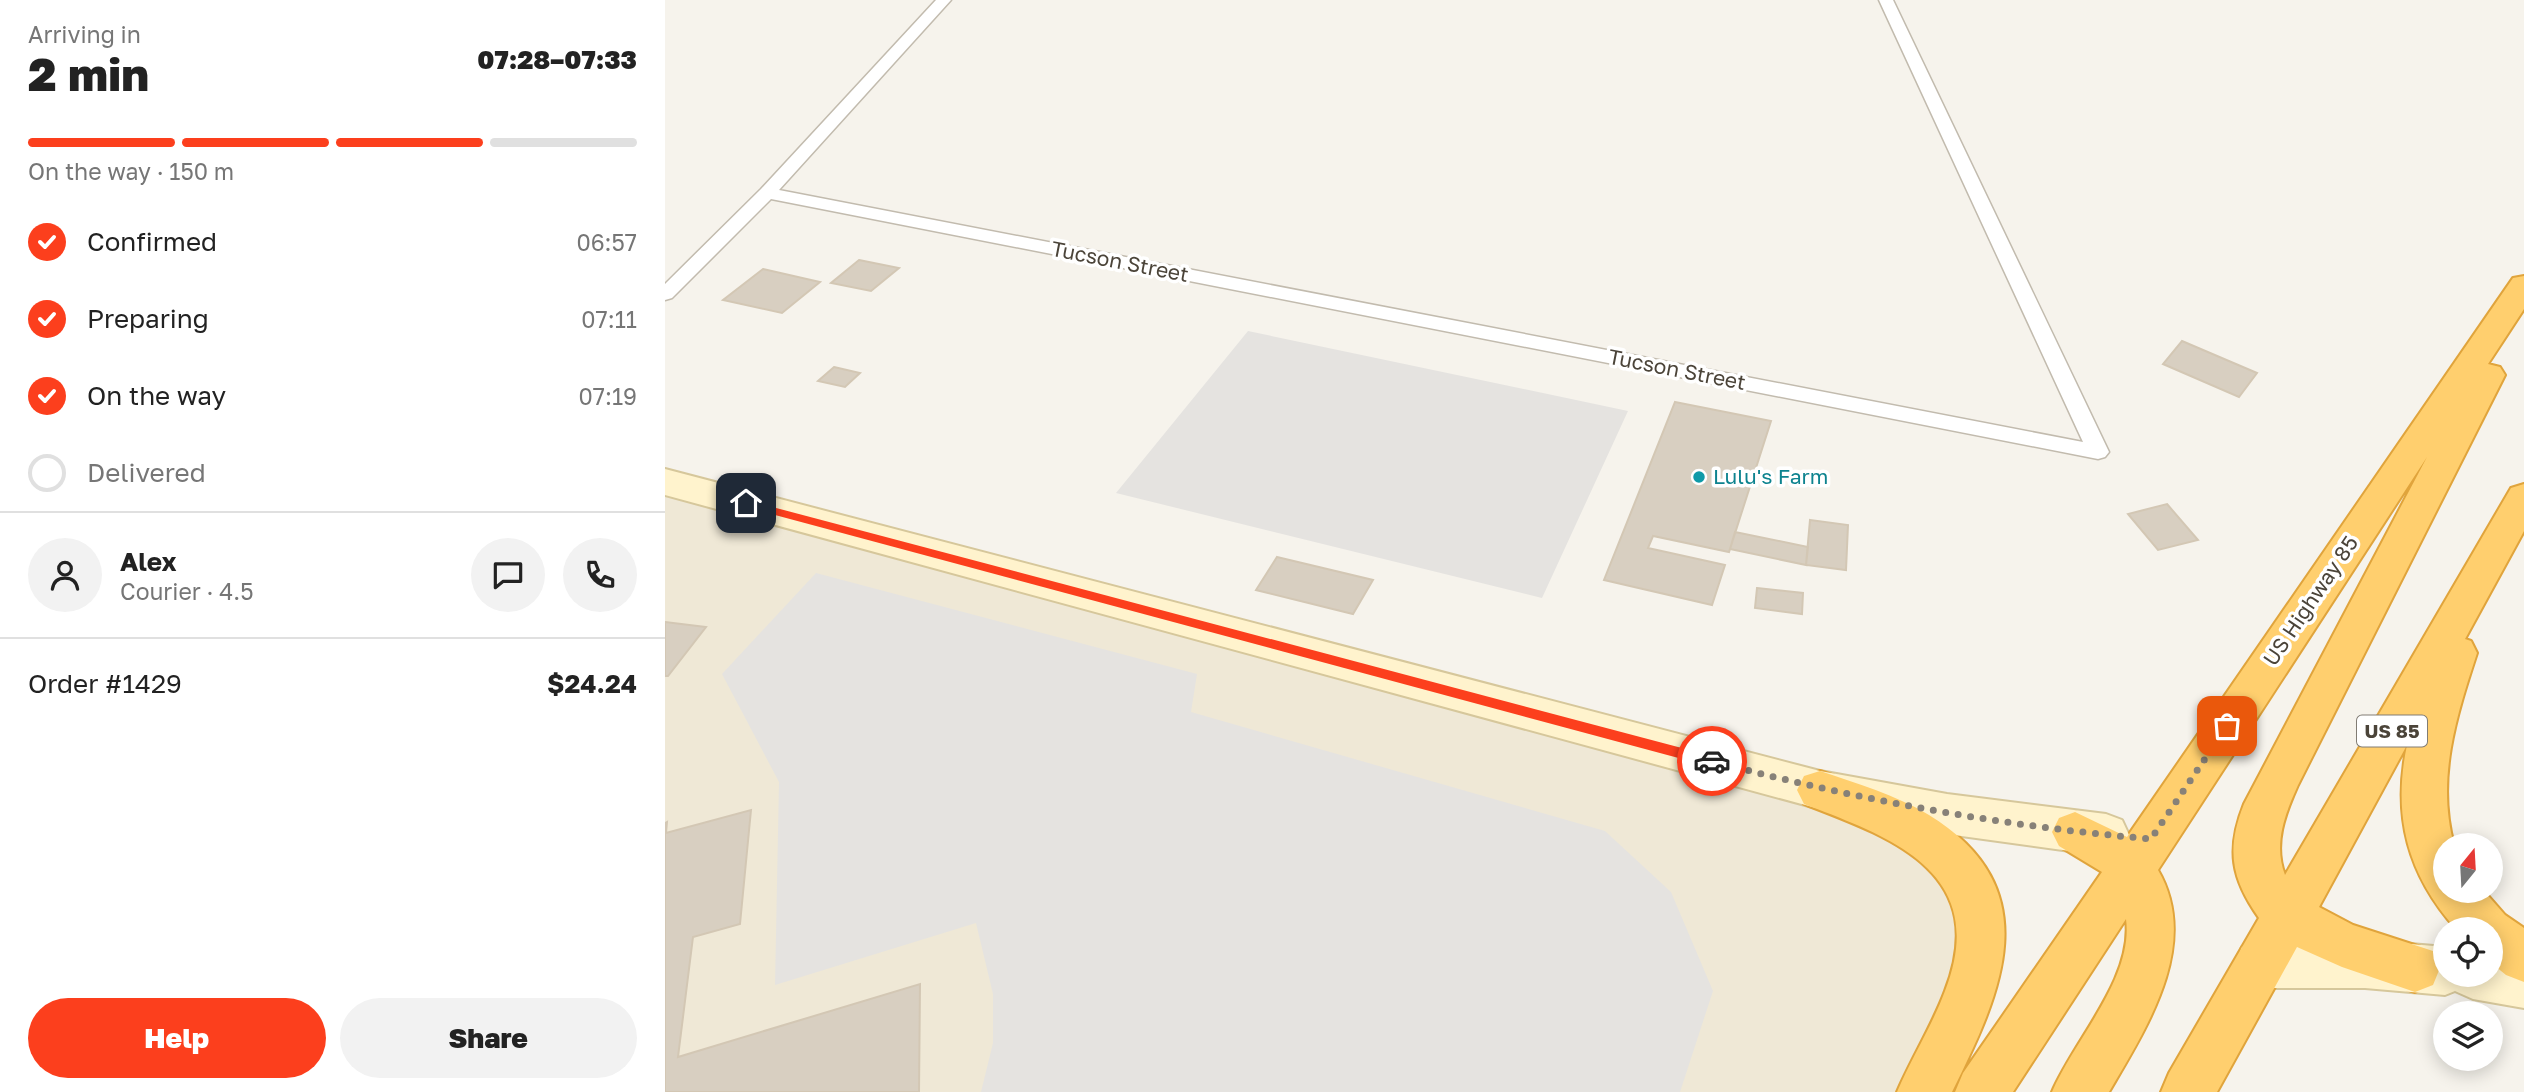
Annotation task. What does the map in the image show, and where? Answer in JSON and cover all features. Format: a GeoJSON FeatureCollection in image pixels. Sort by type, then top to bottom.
{"type":"FeatureCollection","features":[{"type":"Feature","properties":{"kind":"highway","name":"US Highway 85"},"geometry":{"type":"LineString","coordinates":[[1982,1092],[2524,285]]}},
{"type":"Feature","properties":{"kind":"highway"},"geometry":{"type":"LineString","coordinates":[[2430,969],[2333,940],[2288,915],[2264,885],[2256,858],[2263,815],[2281,775],[2524,304]]}},
{"type":"Feature","properties":{"kind":"highway","name":"US 85"},"geometry":{"type":"LineString","coordinates":[[2188,1092],[2524,498]]}},
{"type":"Feature","properties":{"kind":"highway"},"geometry":{"type":"LineString","coordinates":[[2433,852],[2422,809],[2424,768],[2438,707],[2486,565]]}},
{"type":"Feature","properties":{"kind":"highway"},"geometry":{"type":"LineString","coordinates":[[1820,790],[1894,820],[1934,843],[1968,879],[1973,891],[1983,929],[1979,968],[1962,1017],[1924,1092]]}},
{"type":"Feature","properties":{"kind":"highway"},"geometry":{"type":"LineString","coordinates":[[2075,832],[2105,848],[2141,854],[2141,881],[2150,903],[2152,927],[2147,960],[2123,1014],[2079,1092]]}},
{"type":"Feature","properties":{"kind":"highway"},"geometry":{"type":"LineString","coordinates":[[2464,903],[2477,917]]}},
{"type":"Feature","properties":{"kind":"highway"},"geometry":{"type":"LineString","coordinates":[[2503,941],[2524,958]]}},
{"type":"Feature","properties":{"kind":"street"},"geometry":{"type":"LineString","coordinates":[[665,482],[1820,790],[1947,814],[2075,832]]}},
{"type":"Feature","properties":{"kind":"street"},"geometry":{"type":"LineString","coordinates":[[2260,964],[2365,964],[2430,969]]}},
{"type":"Feature","properties":{"kind":"street"},"geometry":{"type":"LineString","coordinates":[[2503,980],[2524,984]]}},
{"type":"Feature","properties":{"kind":"lane"},"geometry":{"type":"LineString","coordinates":[[665,294],[767,193],[944,0]]}},
{"type":"Feature","properties":{"kind":"lane","name":"Tucson Street"},"geometry":{"type":"LineString","coordinates":[[767,193],[2098,452],[1886,0]]}},
{"type":"Feature","properties":{"kind":"shaded area"},"geometry":{"type":"Polygon","coordinates":[[[1248,331],[1628,411],[1542,598],[1116,493],[1248,331]]]}},
{"type":"Feature","properties":{"kind":"shaded area"},"geometry":{"type":"Polygon","coordinates":[[[665,482],[1820,790],[1973,891],[1924,1092],[665,1092],[665,482]]]}},
{"type":"Feature","properties":{"kind":"shaded area"},"geometry":{"type":"Polygon","coordinates":[[[816,573],[1197,674],[1191,712],[1605,831],[1671,892],[1713,991],[1680,1092],[981,1092],[993,1043],[993,994],[976,923],[775,985],[779,782],[722,674],[816,573]]]}},
{"type":"Feature","properties":{"kind":"building"},"geometry":{"type":"Polygon","coordinates":[[[859,260],[899,268],[871,291],[831,283],[859,260]]]}},
{"type":"Feature","properties":{"kind":"building"},"geometry":{"type":"Polygon","coordinates":[[[763,269],[820,282],[782,313],[723,300],[763,269]]]}},
{"type":"Feature","properties":{"kind":"building"},"geometry":{"type":"Polygon","coordinates":[[[2182,341],[2257,373],[2239,397],[2163,364],[2182,341]]]}},
{"type":"Feature","properties":{"kind":"building"},"geometry":{"type":"Polygon","coordinates":[[[834,367],[860,373],[845,387],[818,381],[834,367]]]}},
{"type":"Feature","properties":{"kind":"building","name":"Lulu's Farm"},"geometry":{"type":"Polygon","coordinates":[[[1675,402],[1771,421],[1729,552],[1653,536],[1648,548],[1725,565],[1712,605],[1604,580],[1675,402]]]}},
{"type":"Feature","properties":{"kind":"building"},"geometry":{"type":"Polygon","coordinates":[[[2167,504],[2198,540],[2158,550],[2128,514],[2167,504]]]}},
{"type":"Feature","properties":{"kind":"building"},"geometry":{"type":"Polygon","coordinates":[[[1810,520],[1848,525],[1846,570],[1806,565],[1810,520]]]}},
{"type":"Feature","properties":{"kind":"building"},"geometry":{"type":"Polygon","coordinates":[[[1735,532],[1808,547],[1806,565],[1730,549],[1735,532]]]}},
{"type":"Feature","properties":{"kind":"building"},"geometry":{"type":"Polygon","coordinates":[[[1277,557],[1373,580],[1353,614],[1256,590],[1277,557]]]}},
{"type":"Feature","properties":{"kind":"building"},"geometry":{"type":"Polygon","coordinates":[[[1757,588],[1803,593],[1802,614],[1755,608],[1757,588]]]}},
{"type":"Feature","properties":{"kind":"building"},"geometry":{"type":"Polygon","coordinates":[[[665,622],[706,627],[668,676],[665,676],[665,622]]]}},
{"type":"Feature","properties":{"kind":"building"},"geometry":{"type":"Polygon","coordinates":[[[751,810],[740,924],[693,937],[678,1057],[920,984],[919,1092],[665,1092],[665,823],[667,822],[666,833],[751,810]]]}},
{"type":"Feature","properties":{"kind":"way so far"},"geometry":{"type":"LineString","coordinates":[[1712,761],[1820,790],[1885,803],[2054,830],[2151,839],[2227,726]]}},
{"type":"Feature","properties":{"kind":"place","name":"Lulu's Farm"},"geometry":{"type":"Point","coordinates":[1699,477]}},
{"type":"Feature","properties":{"kind":"route"},"geometry":{"type":"LineString","coordinates":[[746,503],[1712,761]]}}]}
